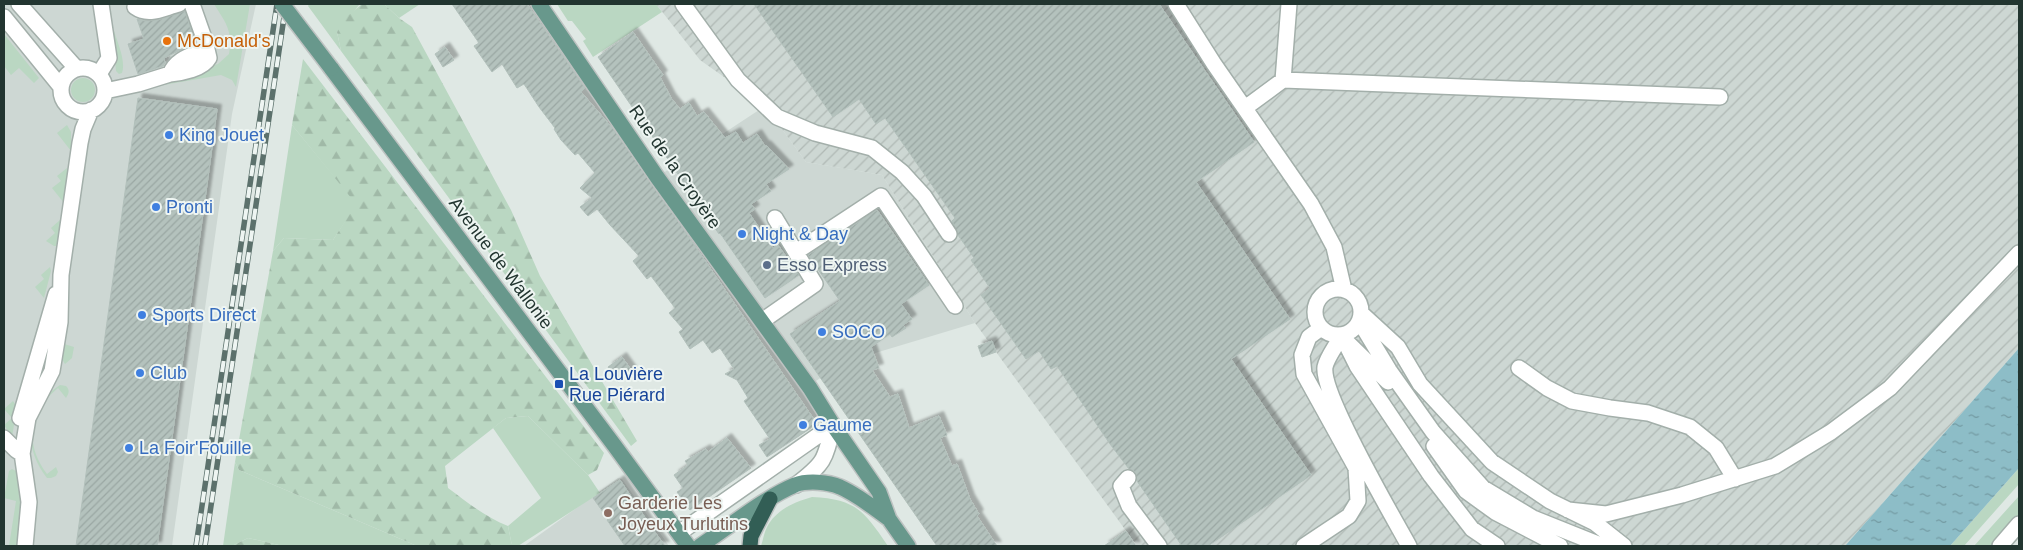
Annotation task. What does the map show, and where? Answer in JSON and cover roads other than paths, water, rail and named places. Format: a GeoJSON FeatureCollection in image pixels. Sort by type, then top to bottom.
{"type":"FeatureCollection","features":[{"type":"Feature","properties":{"kind":"highway"},"geometry":{"type":"LineString","coordinates":[[750,546],[751,536],[770,499]]}},
{"type":"Feature","properties":{"kind":"main road","name":"Avenue de Wallonie"},"geometry":{"type":"LineString","coordinates":[[282,4],[688,546]]}},
{"type":"Feature","properties":{"kind":"main road","name":"Rue de la Croyère"},"geometry":{"type":"LineString","coordinates":[[539,4],[657,177],[810,388],[879,492],[889,519]]}},
{"type":"Feature","properties":{"kind":"main road"},"geometry":{"type":"LineString","coordinates":[[700,546],[770,499],[796,485],[828,483],[840,487],[889,519],[908,546]]}},
{"type":"Feature","properties":{"kind":"street"},"geometry":{"type":"LineString","coordinates":[[19,4],[76,68]]}},
{"type":"Feature","properties":{"kind":"street"},"geometry":{"type":"LineString","coordinates":[[99,74],[109,58],[101,4]]}},
{"type":"Feature","properties":{"kind":"street"},"geometry":{"type":"LineString","coordinates":[[135,6],[142,12],[150,12],[179,4]]}},
{"type":"Feature","properties":{"kind":"street"},"geometry":{"type":"LineString","coordinates":[[105,91],[128,87],[170,74],[173,66],[179,61],[204,50],[206,41],[192,4]]}},
{"type":"Feature","properties":{"kind":"street"},"geometry":{"type":"LineString","coordinates":[[683,4],[738,80],[777,117],[815,132],[872,148],[902,172],[924,196],[949,234]]}},
{"type":"Feature","properties":{"kind":"street"},"geometry":{"type":"LineString","coordinates":[[1176,4],[1214,64],[1311,204],[1334,247],[1344,290]]}},
{"type":"Feature","properties":{"kind":"street"},"geometry":{"type":"LineString","coordinates":[[1283,80],[1289,4]]}},
{"type":"Feature","properties":{"kind":"street"},"geometry":{"type":"LineString","coordinates":[[4,18],[61,87]]}},
{"type":"Feature","properties":{"kind":"street"},"geometry":{"type":"LineString","coordinates":[[76,68],[88,68],[99,74],[104,81],[105,91],[100,104],[92,110],[78,112],[64,102],[61,95],[61,87],[63,79],[69,72],[76,68]]}},
{"type":"Feature","properties":{"kind":"street"},"geometry":{"type":"LineString","coordinates":[[1245,108],[1283,80],[1720,97]]}},
{"type":"Feature","properties":{"kind":"street"},"geometry":{"type":"LineString","coordinates":[[70,108],[75,120],[80,143]]}},
{"type":"Feature","properties":{"kind":"street"},"geometry":{"type":"LineString","coordinates":[[22,454],[28,418],[52,371],[60,322],[61,276],[80,143],[83,129],[92,110]]}},
{"type":"Feature","properties":{"kind":"street"},"geometry":{"type":"LineString","coordinates":[[796,252],[881,196],[955,306]]}},
{"type":"Feature","properties":{"kind":"street"},"geometry":{"type":"LineString","coordinates":[[762,321],[815,284],[775,218]]}},
{"type":"Feature","properties":{"kind":"street"},"geometry":{"type":"LineString","coordinates":[[1568,510],[1606,514],[1682,495],[1775,466],[1831,432],[1890,388],[2019,253]]}},
{"type":"Feature","properties":{"kind":"street"},"geometry":{"type":"LineString","coordinates":[[25,546],[29,502],[19,438],[20,418],[61,276]]}},
{"type":"Feature","properties":{"kind":"street"},"geometry":{"type":"LineString","coordinates":[[1344,290],[1357,298],[1361,306],[1361,318],[1356,329],[1341,336],[1334,336],[1321,328],[1315,315],[1318,301],[1329,291],[1344,290]]}},
{"type":"Feature","properties":{"kind":"street"},"geometry":{"type":"LineString","coordinates":[[1361,318],[1398,348],[1420,384],[1492,462],[1550,502],[1596,523],[1624,546]]}},
{"type":"Feature","properties":{"kind":"street"},"geometry":{"type":"LineString","coordinates":[[1361,318],[1388,370],[1433,432],[1483,488],[1533,518],[1603,546]]}},
{"type":"Feature","properties":{"kind":"street"},"geometry":{"type":"LineString","coordinates":[[1304,546],[1349,516],[1358,501],[1356,468],[1304,374],[1302,355],[1309,337],[1321,328]]}},
{"type":"Feature","properties":{"kind":"street"},"geometry":{"type":"LineString","coordinates":[[1341,336],[1325,366],[1327,383],[1346,428],[1409,546]]}},
{"type":"Feature","properties":{"kind":"street"},"geometry":{"type":"LineString","coordinates":[[1341,336],[1357,366],[1431,476],[1472,529],[1497,546]]}},
{"type":"Feature","properties":{"kind":"street"},"geometry":{"type":"LineString","coordinates":[[1341,336],[1384,376],[1466,491],[1495,512],[1560,546]]}},
{"type":"Feature","properties":{"kind":"street"},"geometry":{"type":"LineString","coordinates":[[41,343],[52,371]]}},
{"type":"Feature","properties":{"kind":"street"},"geometry":{"type":"LineString","coordinates":[[1519,368],[1547,388],[1572,401],[1648,413],[1690,427],[1716,448],[1735,478]]}},
{"type":"Feature","properties":{"kind":"street"},"geometry":{"type":"LineString","coordinates":[[679,533],[833,425]]}},
{"type":"Feature","properties":{"kind":"street"},"geometry":{"type":"LineString","coordinates":[[796,485],[818,469],[826,453],[833,425]]}},
{"type":"Feature","properties":{"kind":"street"},"geometry":{"type":"LineString","coordinates":[[4,438],[22,454]]}},
{"type":"Feature","properties":{"kind":"street"},"geometry":{"type":"LineString","coordinates":[[1128,478],[1121,486],[1129,506],[1159,546]]}},
{"type":"Feature","properties":{"kind":"street"},"geometry":{"type":"LineString","coordinates":[[2000,546],[2019,524]]}},
{"type":"Feature","properties":{"kind":"water"},"geometry":{"type":"Polygon","coordinates":[[[2019,348],[2019,468],[1950,546],[1845,546],[2019,348]]]}},
{"type":"Feature","properties":{"kind":"railway"},"geometry":{"type":"LineString","coordinates":[[196,546],[277,4]]}},
{"type":"Feature","properties":{"kind":"railway"},"geometry":{"type":"LineString","coordinates":[[205,546],[286,4]]}},
{"type":"Feature","properties":{"kind":"place","name":"McDonald's"},"geometry":{"type":"Point","coordinates":[167,41]}},
{"type":"Feature","properties":{"kind":"place","name":"King Jouet"},"geometry":{"type":"Point","coordinates":[169,135]}},
{"type":"Feature","properties":{"kind":"place","name":"Pronti"},"geometry":{"type":"Point","coordinates":[156,207]}},
{"type":"Feature","properties":{"kind":"place","name":"Night & Day"},"geometry":{"type":"Point","coordinates":[742,234]}},
{"type":"Feature","properties":{"kind":"place","name":"Esso Express"},"geometry":{"type":"Point","coordinates":[767,265]}},
{"type":"Feature","properties":{"kind":"place","name":"Sports Direct"},"geometry":{"type":"Point","coordinates":[142,315]}},
{"type":"Feature","properties":{"kind":"place","name":"SOCO"},"geometry":{"type":"Point","coordinates":[822,332]}},
{"type":"Feature","properties":{"kind":"place","name":"Club"},"geometry":{"type":"Point","coordinates":[140,373]}},
{"type":"Feature","properties":{"kind":"place","name":"La Louvière Rue Piérard"},"geometry":{"type":"Point","coordinates":[559,384]}},
{"type":"Feature","properties":{"kind":"place","name":"Gaume"},"geometry":{"type":"Point","coordinates":[803,425]}},
{"type":"Feature","properties":{"kind":"place","name":"La Foir'Fouille"},"geometry":{"type":"Point","coordinates":[129,448]}},
{"type":"Feature","properties":{"kind":"place","name":"Garderie Les Joyeux Turlutins"},"geometry":{"type":"Point","coordinates":[608,513]}}]}
